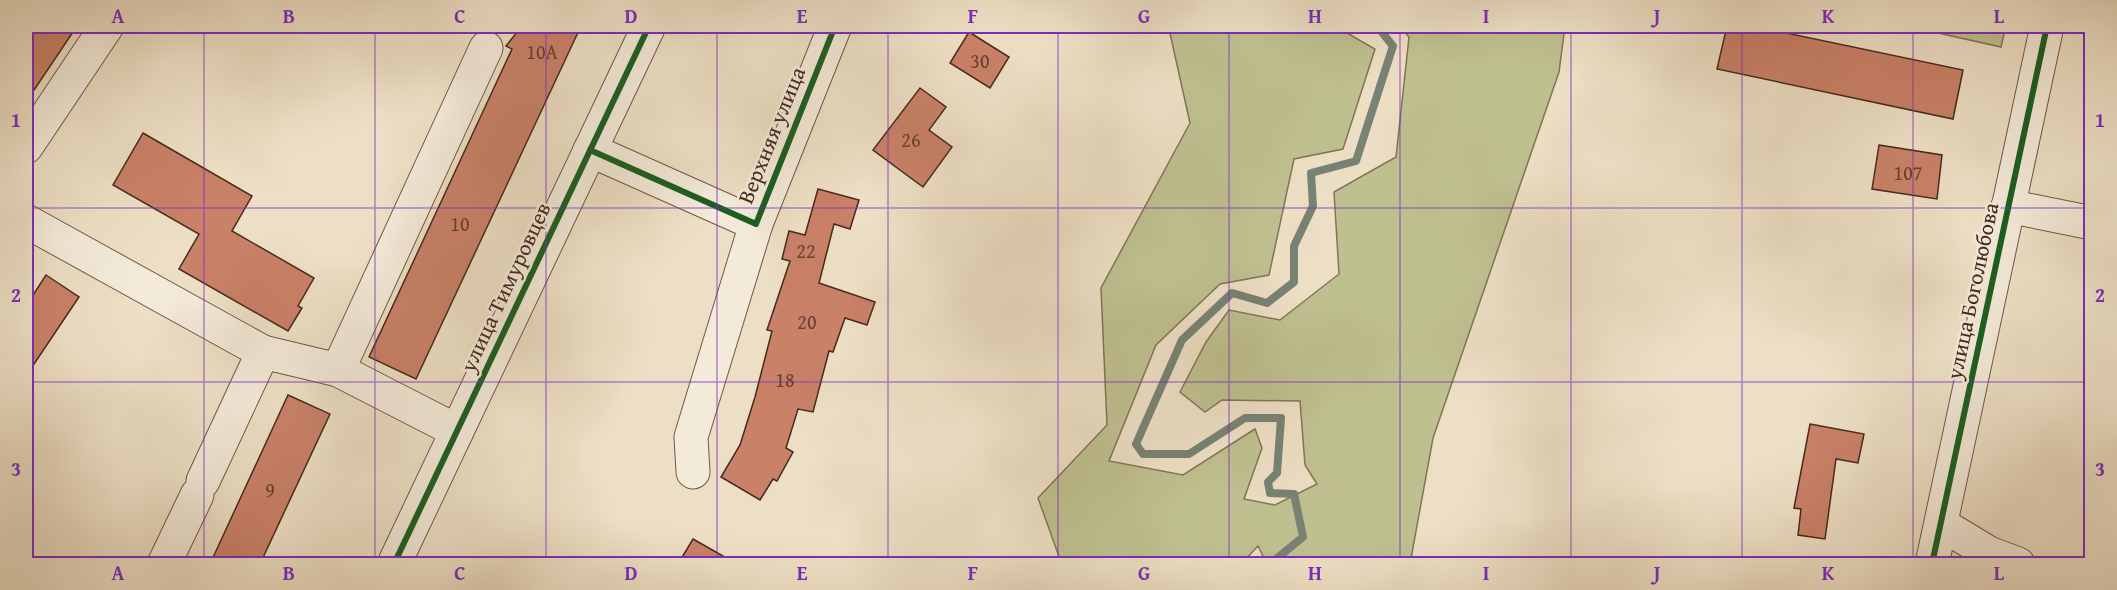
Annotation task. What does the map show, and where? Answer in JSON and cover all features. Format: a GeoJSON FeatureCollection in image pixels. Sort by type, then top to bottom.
{"type":"FeatureCollection","features":[{"type":"Feature","properties":{"kind":"street"},"geometry":{"type":"LineString","coordinates":[[26,147],[107,26]]}},
{"type":"Feature","properties":{"kind":"street","name":"улица Тимуровцев"},"geometry":{"type":"LineString","coordinates":[[394,564],[649,26]]}},
{"type":"Feature","properties":{"kind":"street","name":"Верхняя улица"},"geometry":{"type":"LineString","coordinates":[[590,150],[756,224],[834,26]]}},
{"type":"Feature","properties":{"kind":"street","name":"улица Боголюбова"},"geometry":{"type":"LineString","coordinates":[[1932,564],[2047,26]]}},
{"type":"Feature","properties":{"kind":"street"},"geometry":{"type":"LineString","coordinates":[[338,370],[486,48]]}},
{"type":"Feature","properties":{"kind":"street"},"geometry":{"type":"LineString","coordinates":[[2008,206],[2091,223]]}},
{"type":"Feature","properties":{"kind":"street"},"geometry":{"type":"LineString","coordinates":[[26,221],[263,352],[338,370],[457,431]]}},
{"type":"Feature","properties":{"kind":"street"},"geometry":{"type":"LineString","coordinates":[[693,472],[691,437],[756,224]]}},
{"type":"Feature","properties":{"kind":"street"},"geometry":{"type":"LineString","coordinates":[[164,564],[263,352]]}},
{"type":"Feature","properties":{"kind":"street"},"geometry":{"type":"LineString","coordinates":[[1941,524],[1989,553],[2018,564]]}},
{"type":"Feature","properties":{"kind":"green space"},"geometry":{"type":"Polygon","coordinates":[[[1172,26],[1347,26],[1347,33],[1375,49],[1343,149],[1294,159],[1269,275],[1220,284],[1156,345],[1109,461],[1183,475],[1255,429],[1262,448],[1244,499],[1275,505],[1317,484],[1305,465],[1300,401],[1222,400],[1205,412],[1180,392],[1206,342],[1229,310],[1280,320],[1339,274],[1334,192],[1396,157],[1409,37],[1399,26],[1565,26],[1559,72],[1433,438],[1410,564],[1267,564],[1258,546],[1241,564],[1059,564],[1061,562],[1038,498],[1107,425],[1101,288],[1190,123],[1169,29],[1172,26]]]}},
{"type":"Feature","properties":{"kind":"green space"},"geometry":{"type":"Polygon","coordinates":[[[1907,26],[2006,26],[2001,47],[1907,26]]]}},
{"type":"Feature","properties":{"kind":"building"},"geometry":{"type":"Polygon","coordinates":[[[26,26],[77,26],[26,102],[26,26]]]}},
{"type":"Feature","properties":{"kind":"building"},"geometry":{"type":"Polygon","coordinates":[[[522,26],[581,26],[416,379],[369,357],[512,49],[506,46],[522,26]]]}},
{"type":"Feature","properties":{"kind":"building"},"geometry":{"type":"Polygon","coordinates":[[[1727,26],[1753,26],[1963,70],[1953,119],[1717,69],[1727,26]]]}},
{"type":"Feature","properties":{"kind":"building"},"geometry":{"type":"Polygon","coordinates":[[[969,32],[1009,57],[990,88],[950,63],[969,32]]]}},
{"type":"Feature","properties":{"kind":"building"},"geometry":{"type":"Polygon","coordinates":[[[920,88],[946,107],[929,130],[952,147],[923,187],[873,150],[920,88]]]}},
{"type":"Feature","properties":{"kind":"building"},"geometry":{"type":"Polygon","coordinates":[[[143,133],[252,196],[232,231],[314,278],[298,306],[302,308],[288,331],[179,269],[199,234],[113,185],[143,133]]]}},
{"type":"Feature","properties":{"kind":"building"},"geometry":{"type":"Polygon","coordinates":[[[1879,145],[1942,155],[1937,199],[1872,189],[1879,145]]]}},
{"type":"Feature","properties":{"kind":"building"},"geometry":{"type":"Polygon","coordinates":[[[818,189],[859,200],[850,229],[834,224],[819,283],[875,302],[867,325],[845,318],[833,352],[829,351],[813,412],[798,409],[786,448],[793,452],[777,481],[773,479],[760,500],[721,477],[740,445],[755,397],[772,331],[767,330],[790,261],[782,259],[789,231],[805,235],[818,189]]]}},
{"type":"Feature","properties":{"kind":"building"},"geometry":{"type":"Polygon","coordinates":[[[46,275],[79,297],[26,376],[26,306],[46,275]]]}},
{"type":"Feature","properties":{"kind":"building"},"geometry":{"type":"Polygon","coordinates":[[[288,395],[330,414],[260,564],[210,564],[288,395]]]}},
{"type":"Feature","properties":{"kind":"building"},"geometry":{"type":"Polygon","coordinates":[[[1810,424],[1864,434],[1858,463],[1836,459],[1825,539],[1798,535],[1801,509],[1794,508],[1810,424]]]}},
{"type":"Feature","properties":{"kind":"building"},"geometry":{"type":"Polygon","coordinates":[[[693,539],[737,564],[678,564],[693,539]]]}},
{"type":"Feature","properties":{"kind":"waterway"},"geometry":{"type":"LineString","coordinates":[[1270,564],[1303,537],[1294,494],[1270,493],[1268,482],[1277,473],[1281,418],[1245,418],[1189,454],[1143,454],[1136,444],[1182,340],[1232,293],[1267,303],[1294,282],[1294,246],[1313,206],[1311,173],[1356,161],[1393,46],[1377,26]]}},
{"type":"Feature","properties":{"kind":"cycle path"},"geometry":{"type":"LineString","coordinates":[[394,564],[649,26]]}},
{"type":"Feature","properties":{"kind":"cycle path"},"geometry":{"type":"LineString","coordinates":[[590,150],[756,224],[835,26]]}},
{"type":"Feature","properties":{"kind":"cycle path"},"geometry":{"type":"LineString","coordinates":[[1932,564],[2047,26]]}}]}
